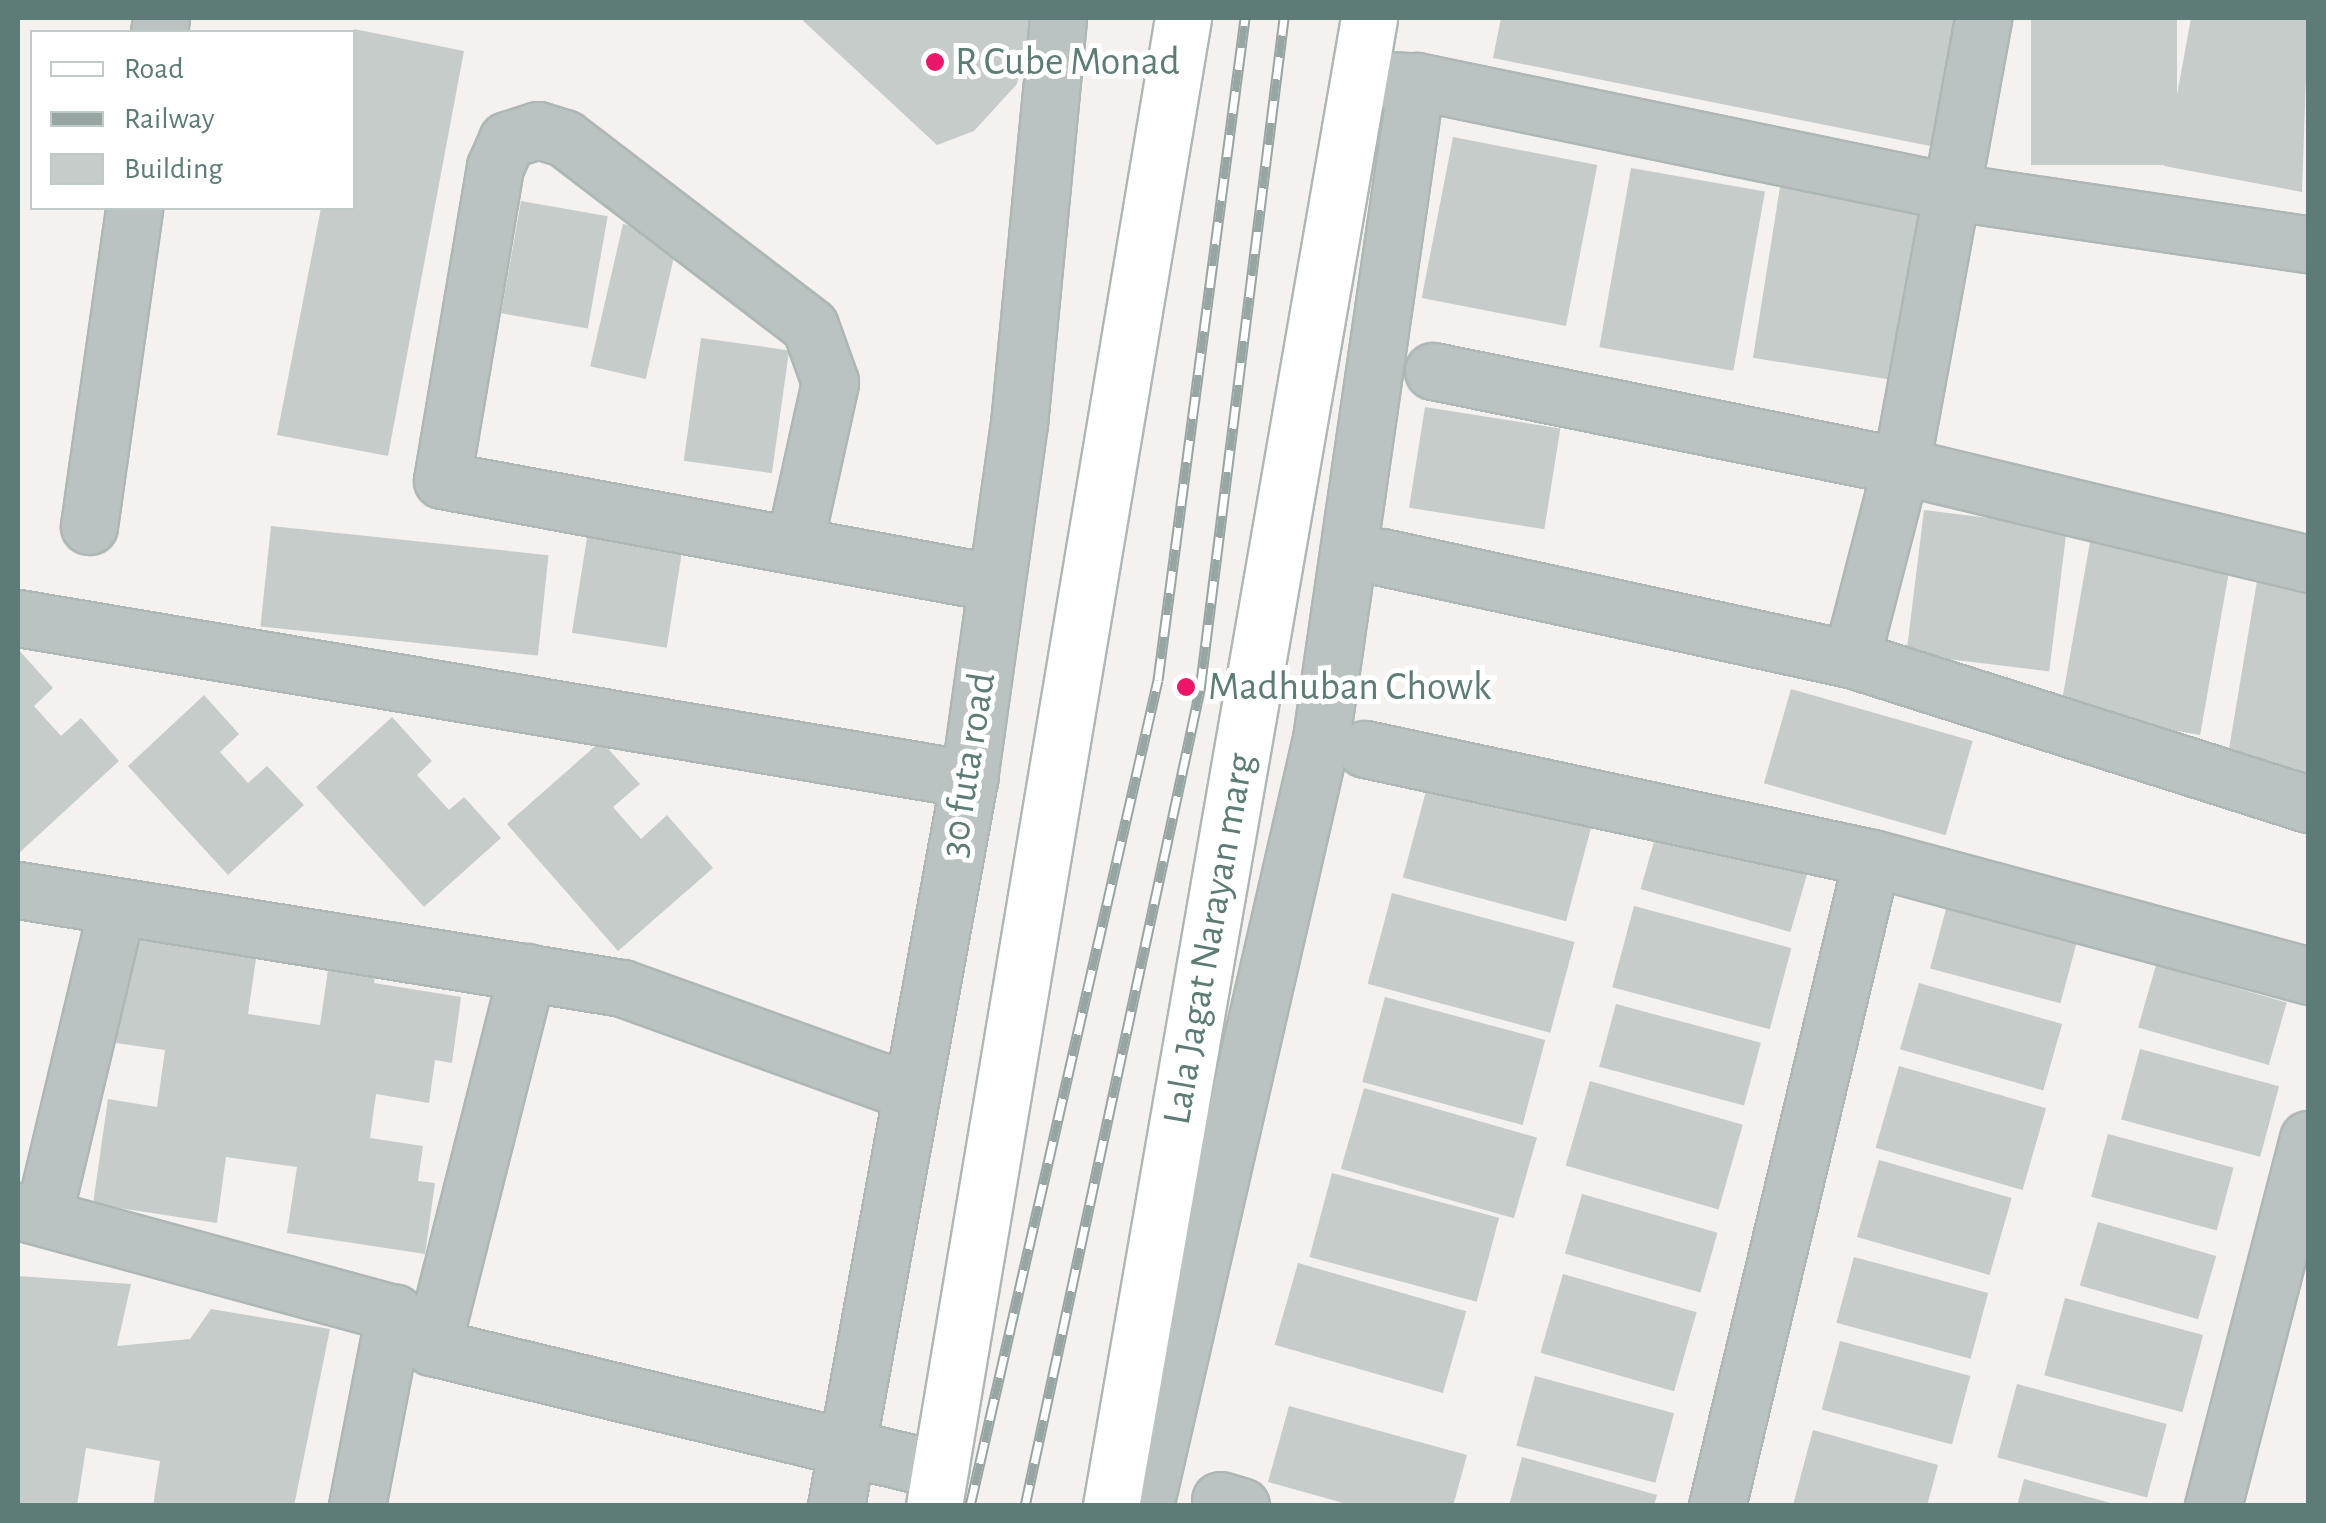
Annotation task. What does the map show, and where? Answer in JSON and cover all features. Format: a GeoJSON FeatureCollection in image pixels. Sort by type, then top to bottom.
{"type":"FeatureCollection","features":[{"type":"Feature","properties":{"kind":"main road"},"geometry":{"type":"LineString","coordinates":[[937,1488],[1183,18]]}},
{"type":"Feature","properties":{"kind":"main road","name":"Lala Jagat Narayan marg"},"geometry":{"type":"LineString","coordinates":[[1110,1506],[1370,18]]}},
{"type":"Feature","properties":{"kind":"street","name":"30 futa road"},"geometry":{"type":"LineString","coordinates":[[836,1506],[908,1091],[969,779],[1019,424],[1058,18]]}},
{"type":"Feature","properties":{"kind":"street"},"geometry":{"type":"LineString","coordinates":[[1851,659],[1901,466],[1948,191],[1983,18]]}},
{"type":"Feature","properties":{"kind":"street"},"geometry":{"type":"LineString","coordinates":[[1359,80],[1416,81],[1948,191],[2308,244]]}},
{"type":"Feature","properties":{"kind":"street"},"geometry":{"type":"LineString","coordinates":[[1146,1506],[1321,740],[1416,81]]}},
{"type":"Feature","properties":{"kind":"street"},"geometry":{"type":"LineString","coordinates":[[794,545],[830,382],[810,326],[564,138],[538,130],[508,140],[495,167],[442,480],[996,583]]}},
{"type":"Feature","properties":{"kind":"street"},"geometry":{"type":"LineString","coordinates":[[89,526],[134,210]]}},
{"type":"Feature","properties":{"kind":"street"},"geometry":{"type":"LineString","coordinates":[[1433,371],[1901,466],[2308,564]]}},
{"type":"Feature","properties":{"kind":"street"},"geometry":{"type":"LineString","coordinates":[[1382,557],[1851,659],[2308,804]]}},
{"type":"Feature","properties":{"kind":"street"},"geometry":{"type":"LineString","coordinates":[[18,618],[969,779]]}},
{"type":"Feature","properties":{"kind":"street"},"geometry":{"type":"LineString","coordinates":[[1365,749],[1872,858],[2308,976]]}},
{"type":"Feature","properties":{"kind":"street"},"geometry":{"type":"LineString","coordinates":[[1718,1506],[1872,858]]}},
{"type":"Feature","properties":{"kind":"street"},"geometry":{"type":"LineString","coordinates":[[18,890],[622,988],[908,1091]]}},
{"type":"Feature","properties":{"kind":"street"},"geometry":{"type":"LineString","coordinates":[[117,907],[30,1214],[413,1330],[846,1450],[937,1488]]}},
{"type":"Feature","properties":{"kind":"street"},"geometry":{"type":"LineString","coordinates":[[357,1506],[527,972]]}},
{"type":"Feature","properties":{"kind":"street"},"geometry":{"type":"LineString","coordinates":[[2213,1506],[2308,1138]]}},
{"type":"Feature","properties":{"kind":"building","name":"R Cube Monad"},"geometry":{"type":"Polygon","coordinates":[[[800,18],[1034,18],[1017,84],[974,131],[937,145],[800,18]]]}},
{"type":"Feature","properties":{"kind":"building"},"geometry":{"type":"Polygon","coordinates":[[[1501,18],[1960,18],[1935,147],[1493,58],[1501,18]]]}},
{"type":"Feature","properties":{"kind":"building"},"geometry":{"type":"Polygon","coordinates":[[[2031,18],[2177,18],[2177,165],[2031,165],[2031,18]]]}},
{"type":"Feature","properties":{"kind":"building"},"geometry":{"type":"Polygon","coordinates":[[[2191,18],[2308,18],[2302,192],[2164,166],[2191,18]]]}},
{"type":"Feature","properties":{"kind":"building"},"geometry":{"type":"Polygon","coordinates":[[[354,30],[464,51],[388,456],[277,435],[321,210],[355,210],[354,30]]]}},
{"type":"Feature","properties":{"kind":"building"},"geometry":{"type":"Polygon","coordinates":[[[1453,137],[1597,165],[1566,326],[1422,298],[1453,137]]]}},
{"type":"Feature","properties":{"kind":"building"},"geometry":{"type":"Polygon","coordinates":[[[1631,168],[1765,192],[1733,371],[1599,347],[1631,168]]]}},
{"type":"Feature","properties":{"kind":"building"},"geometry":{"type":"Polygon","coordinates":[[[1780,187],[1926,210],[1899,381],[1753,358],[1780,187]]]}},
{"type":"Feature","properties":{"kind":"building"},"geometry":{"type":"Polygon","coordinates":[[[521,201],[608,216],[588,329],[501,313],[521,201]]]}},
{"type":"Feature","properties":{"kind":"building"},"geometry":{"type":"Polygon","coordinates":[[[623,224],[679,237],[646,379],[590,366],[623,224]]]}},
{"type":"Feature","properties":{"kind":"building"},"geometry":{"type":"Polygon","coordinates":[[[701,338],[789,350],[772,473],[684,461],[701,338]]]}},
{"type":"Feature","properties":{"kind":"building"},"geometry":{"type":"Polygon","coordinates":[[[1425,407],[1560,428],[1544,529],[1409,508],[1425,407]]]}},
{"type":"Feature","properties":{"kind":"building"},"geometry":{"type":"Polygon","coordinates":[[[1924,510],[2067,528],[2049,671],[1906,654],[1924,510]]]}},
{"type":"Feature","properties":{"kind":"building"},"geometry":{"type":"Polygon","coordinates":[[[589,525],[684,540],[667,648],[572,633],[589,525]]]}},
{"type":"Feature","properties":{"kind":"building"},"geometry":{"type":"Polygon","coordinates":[[[271,526],[548,555],[538,656],[260,626],[271,526]]]}},
{"type":"Feature","properties":{"kind":"building"},"geometry":{"type":"Polygon","coordinates":[[[2090,542],[2230,567],[2200,735],[2060,710],[2090,542]]]}},
{"type":"Feature","properties":{"kind":"building"},"geometry":{"type":"Polygon","coordinates":[[[2257,581],[2308,589],[2308,774],[2227,761],[2257,581]]]}},
{"type":"Feature","properties":{"kind":"building"},"geometry":{"type":"Polygon","coordinates":[[[18,649],[53,688],[34,706],[61,736],[81,718],[119,761],[18,854],[18,649]]]}},
{"type":"Feature","properties":{"kind":"building"},"geometry":{"type":"Polygon","coordinates":[[[1791,689],[1973,741],[1946,835],[1764,783],[1791,689]]]}},
{"type":"Feature","properties":{"kind":"building"},"geometry":{"type":"Polygon","coordinates":[[[204,695],[239,734],[220,752],[248,783],[267,766],[304,805],[228,875],[128,766],[204,695]]]}},
{"type":"Feature","properties":{"kind":"building"},"geometry":{"type":"Polygon","coordinates":[[[392,717],[432,761],[417,775],[449,810],[464,797],[501,838],[424,907],[316,787],[392,717]]]}},
{"type":"Feature","properties":{"kind":"building"},"geometry":{"type":"Polygon","coordinates":[[[601,741],[640,784],[613,807],[641,839],[667,815],[713,868],[618,951],[507,824],[601,741]]]}},
{"type":"Feature","properties":{"kind":"building"},"geometry":{"type":"Polygon","coordinates":[[[1430,776],[1593,820],[1566,921],[1403,877],[1430,776]]]}},
{"type":"Feature","properties":{"kind":"building"},"geometry":{"type":"Polygon","coordinates":[[[1662,814],[1812,857],[1790,932],[1641,889],[1662,814]]]}},
{"type":"Feature","properties":{"kind":"building"},"geometry":{"type":"Polygon","coordinates":[[[1392,893],[1575,942],[1550,1033],[1368,984],[1392,893]]]}},
{"type":"Feature","properties":{"kind":"building"},"geometry":{"type":"Polygon","coordinates":[[[1950,894],[2080,929],[2060,1003],[1930,968],[1950,894]]]}},
{"type":"Feature","properties":{"kind":"building"},"geometry":{"type":"Polygon","coordinates":[[[1634,906],[1791,948],[1770,1029],[1612,987],[1634,906]]]}},
{"type":"Feature","properties":{"kind":"building"},"geometry":{"type":"Polygon","coordinates":[[[132,933],[257,952],[248,1014],[320,1025],[329,963],[376,970],[374,983],[461,997],[452,1063],[435,1060],[429,1103],[376,1094],[370,1138],[423,1146],[418,1181],[435,1183],[425,1254],[287,1233],[297,1167],[226,1157],[217,1223],[93,1204],[108,1099],[157,1107],[165,1050],[116,1043],[132,933]]]}},
{"type":"Feature","properties":{"kind":"building"},"geometry":{"type":"Polygon","coordinates":[[[2156,965],[2287,1002],[2269,1065],[2138,1027],[2156,965]]]}},
{"type":"Feature","properties":{"kind":"building"},"geometry":{"type":"Polygon","coordinates":[[[1919,983],[2062,1024],[2043,1090],[1900,1049],[1919,983]]]}},
{"type":"Feature","properties":{"kind":"building"},"geometry":{"type":"Polygon","coordinates":[[[1385,997],[1545,1040],[1523,1125],[1362,1082],[1385,997]]]}},
{"type":"Feature","properties":{"kind":"building"},"geometry":{"type":"Polygon","coordinates":[[[1616,1004],[1761,1043],[1744,1106],[1599,1067],[1616,1004]]]}},
{"type":"Feature","properties":{"kind":"building"},"geometry":{"type":"Polygon","coordinates":[[[2140,1049],[2279,1086],[2260,1157],[2121,1120],[2140,1049]]]}},
{"type":"Feature","properties":{"kind":"building"},"geometry":{"type":"Polygon","coordinates":[[[1899,1066],[2046,1108],[2023,1190],[1876,1148],[1899,1066]]]}},
{"type":"Feature","properties":{"kind":"building"},"geometry":{"type":"Polygon","coordinates":[[[1590,1081],[1743,1125],[1719,1209],[1566,1166],[1590,1081]]]}},
{"type":"Feature","properties":{"kind":"building"},"geometry":{"type":"Polygon","coordinates":[[[1364,1088],[1537,1138],[1514,1218],[1341,1169],[1364,1088]]]}},
{"type":"Feature","properties":{"kind":"building"},"geometry":{"type":"Polygon","coordinates":[[[2108,1134],[2234,1168],[2217,1230],[2091,1197],[2108,1134]]]}},
{"type":"Feature","properties":{"kind":"building"},"geometry":{"type":"Polygon","coordinates":[[[1879,1160],[2012,1198],[1990,1275],[1857,1237],[1879,1160]]]}},
{"type":"Feature","properties":{"kind":"building"},"geometry":{"type":"Polygon","coordinates":[[[1332,1173],[1499,1218],[1477,1302],[1309,1257],[1332,1173]]]}},
{"type":"Feature","properties":{"kind":"building"},"geometry":{"type":"Polygon","coordinates":[[[1582,1194],[1718,1233],[1700,1292],[1565,1254],[1582,1194]]]}},
{"type":"Feature","properties":{"kind":"building"},"geometry":{"type":"Polygon","coordinates":[[[2098,1222],[2216,1256],[2198,1319],[2080,1285],[2098,1222]]]}},
{"type":"Feature","properties":{"kind":"building"},"geometry":{"type":"Polygon","coordinates":[[[1854,1257],[1988,1293],[1971,1359],[1836,1323],[1854,1257]]]}},
{"type":"Feature","properties":{"kind":"building"},"geometry":{"type":"Polygon","coordinates":[[[1298,1263],[1466,1311],[1443,1393],[1275,1345],[1298,1263]]]}},
{"type":"Feature","properties":{"kind":"building"},"geometry":{"type":"Polygon","coordinates":[[[1563,1274],[1697,1312],[1674,1391],[1540,1353],[1563,1274]]]}},
{"type":"Feature","properties":{"kind":"building"},"geometry":{"type":"Polygon","coordinates":[[[18,1276],[131,1284],[117,1346],[190,1339],[211,1309],[330,1329],[294,1506],[153,1506],[160,1461],[86,1448],[77,1506],[18,1503],[18,1276]]]}},
{"type":"Feature","properties":{"kind":"building"},"geometry":{"type":"Polygon","coordinates":[[[2065,1298],[2203,1335],[2182,1412],[2044,1375],[2065,1298]]]}},
{"type":"Feature","properties":{"kind":"building"},"geometry":{"type":"Polygon","coordinates":[[[1840,1341],[1970,1376],[1952,1445],[1822,1410],[1840,1341]]]}},
{"type":"Feature","properties":{"kind":"building"},"geometry":{"type":"Polygon","coordinates":[[[1535,1376],[1674,1413],[1655,1483],[1516,1446],[1535,1376]]]}},
{"type":"Feature","properties":{"kind":"building"},"geometry":{"type":"Polygon","coordinates":[[[2017,1384],[2167,1424],[2147,1498],[1997,1457],[2017,1384]]]}},
{"type":"Feature","properties":{"kind":"building"},"geometry":{"type":"Polygon","coordinates":[[[1289,1406],[1467,1455],[1453,1506],[1354,1506],[1268,1482],[1289,1406]]]}},
{"type":"Feature","properties":{"kind":"building"},"geometry":{"type":"Polygon","coordinates":[[[1813,1430],[1938,1465],[1927,1506],[1793,1505],[1813,1430]]]}},
{"type":"Feature","properties":{"kind":"building"},"geometry":{"type":"Polygon","coordinates":[[[1522,1457],[1657,1495],[1654,1506],[1509,1506],[1522,1457]]]}},
{"type":"Feature","properties":{"kind":"building"},"geometry":{"type":"Polygon","coordinates":[[[2024,1479],[2114,1504],[2114,1506],[2017,1506],[2024,1479]]]}},
{"type":"Feature","properties":{"kind":"railway"},"geometry":{"type":"LineString","coordinates":[[970,1506],[1158,680],[1245,18]]}},
{"type":"Feature","properties":{"kind":"railway"},"geometry":{"type":"LineString","coordinates":[[1025,1506],[1200,690],[1284,18]]}},
{"type":"Feature","properties":{"kind":"place","name":"R Cube Monad"},"geometry":{"type":"Point","coordinates":[935,62]}},
{"type":"Feature","properties":{"kind":"place","name":"Madhuban Chowk"},"geometry":{"type":"Point","coordinates":[1186,687]}}]}
